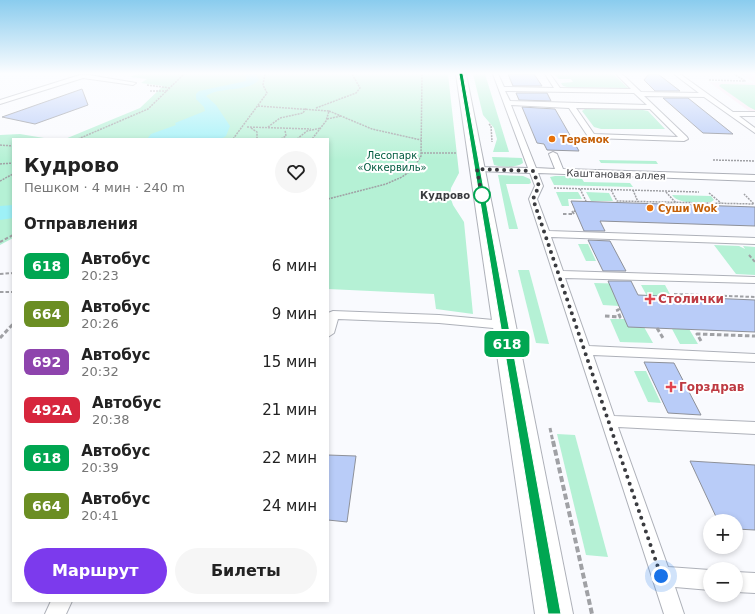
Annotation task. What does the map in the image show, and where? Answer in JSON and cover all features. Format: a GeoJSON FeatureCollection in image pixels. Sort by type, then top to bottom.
{"type":"FeatureCollection","features":[{"type":"Feature","properties":{"kind":"street"},"geometry":{"type":"LineString","coordinates":[[466,103],[554,614]]}},
{"type":"Feature","properties":{"kind":"lane"},"geometry":{"type":"LineString","coordinates":[[652,107],[570,106],[508,103],[539,186],[533,199],[674,614]]}},
{"type":"Feature","properties":{"kind":"lane"},"geometry":{"type":"LineString","coordinates":[[570,106],[592,136],[684,139],[648,103]]}},
{"type":"Feature","properties":{"kind":"lane"},"geometry":{"type":"LineString","coordinates":[[716,103],[755,132]]}},
{"type":"Feature","properties":{"kind":"lane"},"geometry":{"type":"LineString","coordinates":[[731,114],[755,114]]}},
{"type":"Feature","properties":{"kind":"lane"},"geometry":{"type":"LineString","coordinates":[[553,154],[560,171]]}},
{"type":"Feature","properties":{"kind":"lane","name":"Каштановая аллея"},"geometry":{"type":"LineString","coordinates":[[477,169],[755,178]]}},
{"type":"Feature","properties":{"kind":"lane"},"geometry":{"type":"LineString","coordinates":[[546,234],[755,241]]}},
{"type":"Feature","properties":{"kind":"lane"},"geometry":{"type":"LineString","coordinates":[[559,274],[755,280]]}},
{"type":"Feature","properties":{"kind":"lane"},"geometry":{"type":"LineString","coordinates":[[329,329],[333,315],[439,319],[504,325]]}},
{"type":"Feature","properties":{"kind":"lane"},"geometry":{"type":"LineString","coordinates":[[585,350],[755,358]]}},
{"type":"Feature","properties":{"kind":"lane"},"geometry":{"type":"LineString","coordinates":[[609,421],[755,428]]}},
{"type":"Feature","properties":{"kind":"lane"},"geometry":{"type":"LineString","coordinates":[[661,576],[703,579]]}},
{"type":"Feature","properties":{"kind":"lane"},"geometry":{"type":"LineString","coordinates":[[743,582],[755,583]]}},
{"type":"Feature","properties":{"kind":"lane"},"geometry":{"type":"LineString","coordinates":[[55,614],[61,602]]}},
{"type":"Feature","properties":{"kind":"path"},"geometry":{"type":"LineString","coordinates":[[80,138],[148,109],[155,103]]}},
{"type":"Feature","properties":{"kind":"path"},"geometry":{"type":"LineString","coordinates":[[234,138],[260,103]]}},
{"type":"Feature","properties":{"kind":"path"},"geometry":{"type":"LineString","coordinates":[[315,108],[330,103]]}},
{"type":"Feature","properties":{"kind":"path"},"geometry":{"type":"LineString","coordinates":[[329,199],[386,184],[402,177],[413,169],[421,156],[422,103]]}},
{"type":"Feature","properties":{"kind":"path"},"geometry":{"type":"LineString","coordinates":[[258,106],[330,110],[372,129],[421,140]]}},
{"type":"Feature","properties":{"kind":"path"},"geometry":{"type":"LineString","coordinates":[[268,128],[280,118],[303,113],[307,108]]}},
{"type":"Feature","properties":{"kind":"path"},"geometry":{"type":"LineString","coordinates":[[313,138],[321,128],[330,110]]}},
{"type":"Feature","properties":{"kind":"path"},"geometry":{"type":"LineString","coordinates":[[326,119],[342,116]]}},
{"type":"Feature","properties":{"kind":"path"},"geometry":{"type":"LineString","coordinates":[[242,127],[284,130],[321,128]]}},
{"type":"Feature","properties":{"kind":"path"},"geometry":{"type":"LineString","coordinates":[[248,127],[257,132],[257,138]]}},
{"type":"Feature","properties":{"kind":"path"},"geometry":{"type":"LineString","coordinates":[[298,138],[311,129]]}},
{"type":"Feature","properties":{"kind":"path"},"geometry":{"type":"LineString","coordinates":[[283,138],[286,136],[284,130]]}},
{"type":"Feature","properties":{"kind":"path"},"geometry":{"type":"LineString","coordinates":[[0,145],[12,146]]}},
{"type":"Feature","properties":{"kind":"path"},"geometry":{"type":"LineString","coordinates":[[421,153],[460,154]]}},
{"type":"Feature","properties":{"kind":"path"},"geometry":{"type":"LineString","coordinates":[[0,164],[12,163]]}},
{"type":"Feature","properties":{"kind":"path"},"geometry":{"type":"LineString","coordinates":[[0,181],[12,175]]}},
{"type":"Feature","properties":{"kind":"path"},"geometry":{"type":"LineString","coordinates":[[552,188],[716,193]]}},
{"type":"Feature","properties":{"kind":"path"},"geometry":{"type":"LineString","coordinates":[[580,189],[586,202]]}},
{"type":"Feature","properties":{"kind":"path"},"geometry":{"type":"LineString","coordinates":[[611,190],[617,201],[754,204],[744,194]]}},
{"type":"Feature","properties":{"kind":"path"},"geometry":{"type":"LineString","coordinates":[[633,190],[638,202]]}},
{"type":"Feature","properties":{"kind":"path"},"geometry":{"type":"LineString","coordinates":[[665,191],[676,203]]}},
{"type":"Feature","properties":{"kind":"path"},"geometry":{"type":"LineString","coordinates":[[710,193],[721,203]]}},
{"type":"Feature","properties":{"kind":"path"},"geometry":{"type":"LineString","coordinates":[[737,193],[750,194]]}},
{"type":"Feature","properties":{"kind":"path"},"geometry":{"type":"LineString","coordinates":[[563,214],[574,214],[572,211],[575,211]]}},
{"type":"Feature","properties":{"kind":"path"},"geometry":{"type":"LineString","coordinates":[[0,242],[12,236]]}},
{"type":"Feature","properties":{"kind":"path"},"geometry":{"type":"LineString","coordinates":[[0,274],[12,273]]}},
{"type":"Feature","properties":{"kind":"path"},"geometry":{"type":"LineString","coordinates":[[0,292],[12,292]]}},
{"type":"Feature","properties":{"kind":"path"},"geometry":{"type":"LineString","coordinates":[[605,316],[620,317],[617,309],[620,309]]}},
{"type":"Feature","properties":{"kind":"path"},"geometry":{"type":"LineString","coordinates":[[0,338],[12,325]]}},
{"type":"Feature","properties":{"kind":"path"},"geometry":{"type":"LineString","coordinates":[[705,347],[697,334],[755,336]]}},
{"type":"Feature","properties":{"kind":"shaded area"},"geometry":{"type":"Polygon","coordinates":[[[737,103],[755,103],[755,111],[749,111],[737,103]]]}},
{"type":"Feature","properties":{"kind":"green space","name":"Лесопарк «Оккервиль»"},"geometry":{"type":"Polygon","coordinates":[[[146,103],[451,103],[459,173],[451,188],[450,196],[453,205],[464,222],[473,314],[436,309],[434,294],[329,289],[329,138],[67,138],[140,108],[146,103]]]}},
{"type":"Feature","properties":{"kind":"green space"},"geometry":{"type":"Polygon","coordinates":[[[480,103],[494,103],[509,152],[493,152],[497,139],[494,128],[483,115],[480,103]]]}},
{"type":"Feature","properties":{"kind":"green space"},"geometry":{"type":"Polygon","coordinates":[[[743,103],[755,103],[755,110],[743,103]]]}},
{"type":"Feature","properties":{"kind":"green space"},"geometry":{"type":"Polygon","coordinates":[[[585,109],[648,111],[665,129],[601,129],[594,127],[582,111],[585,109]]]}},
{"type":"Feature","properties":{"kind":"green space"},"geometry":{"type":"Polygon","coordinates":[[[20,134],[44,138],[12,138],[12,239],[0,245],[0,135],[20,134]]]}},
{"type":"Feature","properties":{"kind":"green space"},"geometry":{"type":"Polygon","coordinates":[[[492,157],[522,158],[523,163],[520,165],[505,167],[498,166],[494,165],[492,157]]]}},
{"type":"Feature","properties":{"kind":"green space"},"geometry":{"type":"Polygon","coordinates":[[[599,160],[656,161],[658,164],[601,163],[599,160]]]}},
{"type":"Feature","properties":{"kind":"green space"},"geometry":{"type":"Polygon","coordinates":[[[498,175],[523,176],[530,179],[531,183],[529,184],[506,184],[518,229],[509,229],[498,175]]]}},
{"type":"Feature","properties":{"kind":"green space"},"geometry":{"type":"Polygon","coordinates":[[[572,176],[582,179],[584,182],[630,183],[633,187],[554,185],[550,177],[572,176]]]}},
{"type":"Feature","properties":{"kind":"green space"},"geometry":{"type":"Polygon","coordinates":[[[556,192],[578,192],[582,199],[568,199],[569,206],[562,206],[556,192]]]}},
{"type":"Feature","properties":{"kind":"green space"},"geometry":{"type":"Polygon","coordinates":[[[586,192],[609,193],[613,201],[591,201],[586,192]]]}},
{"type":"Feature","properties":{"kind":"green space"},"geometry":{"type":"Polygon","coordinates":[[[672,195],[711,196],[714,200],[711,202],[684,202],[672,195]]]}},
{"type":"Feature","properties":{"kind":"green space"},"geometry":{"type":"Polygon","coordinates":[[[578,244],[588,244],[596,261],[586,261],[578,244]]]}},
{"type":"Feature","properties":{"kind":"green space"},"geometry":{"type":"Polygon","coordinates":[[[714,245],[739,246],[745,249],[743,246],[755,247],[755,275],[736,274],[714,245]]]}},
{"type":"Feature","properties":{"kind":"green space"},"geometry":{"type":"Polygon","coordinates":[[[518,270],[529,270],[549,344],[536,343],[518,270]]]}},
{"type":"Feature","properties":{"kind":"green space"},"geometry":{"type":"Polygon","coordinates":[[[594,283],[632,284],[614,294],[619,306],[603,305],[594,283]]]}},
{"type":"Feature","properties":{"kind":"green space"},"geometry":{"type":"Polygon","coordinates":[[[641,285],[665,285],[671,296],[647,296],[641,285]]]}},
{"type":"Feature","properties":{"kind":"green space"},"geometry":{"type":"Polygon","coordinates":[[[610,319],[625,319],[644,327],[653,343],[620,342],[610,319]]]}},
{"type":"Feature","properties":{"kind":"green space"},"geometry":{"type":"Polygon","coordinates":[[[672,329],[689,329],[698,344],[680,344],[672,329]]]}},
{"type":"Feature","properties":{"kind":"green space"},"geometry":{"type":"Polygon","coordinates":[[[634,371],[646,371],[661,403],[648,402],[634,371]]]}},
{"type":"Feature","properties":{"kind":"green space"},"geometry":{"type":"Polygon","coordinates":[[[557,434],[575,435],[608,557],[586,555],[557,434]]]}},
{"type":"Feature","properties":{"kind":"water"},"geometry":{"type":"Polygon","coordinates":[[[200,103],[213,103],[216,105],[230,126],[226,136],[223,138],[148,138],[151,134],[176,125],[175,123],[205,111],[204,107],[200,103]]]}},
{"type":"Feature","properties":{"kind":"water"},"geometry":{"type":"Polygon","coordinates":[[[12,205],[12,218],[0,220],[0,206],[12,205]]]}},
{"type":"Feature","properties":{"kind":"building"},"geometry":{"type":"Polygon","coordinates":[[[43,103],[87,103],[88,105],[35,124],[2,117],[43,103]]]}},
{"type":"Feature","properties":{"kind":"building"},"geometry":{"type":"Polygon","coordinates":[[[668,103],[694,103],[733,134],[703,133],[668,103]]]}},
{"type":"Feature","properties":{"kind":"building"},"geometry":{"type":"Polygon","coordinates":[[[522,107],[555,109],[579,151],[547,150],[544,144],[537,143],[522,107]]]}},
{"type":"Feature","properties":{"kind":"building"},"geometry":{"type":"Polygon","coordinates":[[[571,201],[755,207],[755,226],[600,221],[605,231],[584,231],[571,201]]]}},
{"type":"Feature","properties":{"kind":"building"},"geometry":{"type":"Polygon","coordinates":[[[588,240],[610,241],[626,271],[603,271],[588,240]]]}},
{"type":"Feature","properties":{"kind":"building"},"geometry":{"type":"Polygon","coordinates":[[[608,281],[631,281],[638,295],[755,300],[755,332],[628,327],[608,281]]]}},
{"type":"Feature","properties":{"kind":"building","name":"Горздрав"},"geometry":{"type":"Polygon","coordinates":[[[644,362],[674,363],[701,415],[668,413],[644,362]]]}},
{"type":"Feature","properties":{"kind":"building"},"geometry":{"type":"Polygon","coordinates":[[[329,455],[356,456],[347,522],[329,520],[329,455]]]}},
{"type":"Feature","properties":{"kind":"building"},"geometry":{"type":"Polygon","coordinates":[[[690,461],[755,465],[755,530],[743,529],[743,514],[715,514],[690,461]]]}},
{"type":"Feature","properties":{"kind":"bus line","name":"618"},"geometry":{"type":"LineString","coordinates":[[466,103],[554,614]]}},
{"type":"Feature","properties":{"kind":"place","name":"Теремок"},"geometry":{"type":"Point","coordinates":[552,139]}},
{"type":"Feature","properties":{"kind":"place","name":"Кудрово"},"geometry":{"type":"Point","coordinates":[482,195]}},
{"type":"Feature","properties":{"kind":"place","name":"Суши Wok"},"geometry":{"type":"Point","coordinates":[650,208]}},
{"type":"Feature","properties":{"kind":"place","name":"Столички"},"geometry":{"type":"Point","coordinates":[650,299]}},
{"type":"Feature","properties":{"kind":"place","name":"Горздрав"},"geometry":{"type":"Point","coordinates":[671,387]}},
{"type":"Feature","properties":{"kind":"route"},"geometry":{"type":"LineString","coordinates":[[482,195],[482,197],[477,169],[533,171],[539,186],[533,199],[661,576]]}}]}
